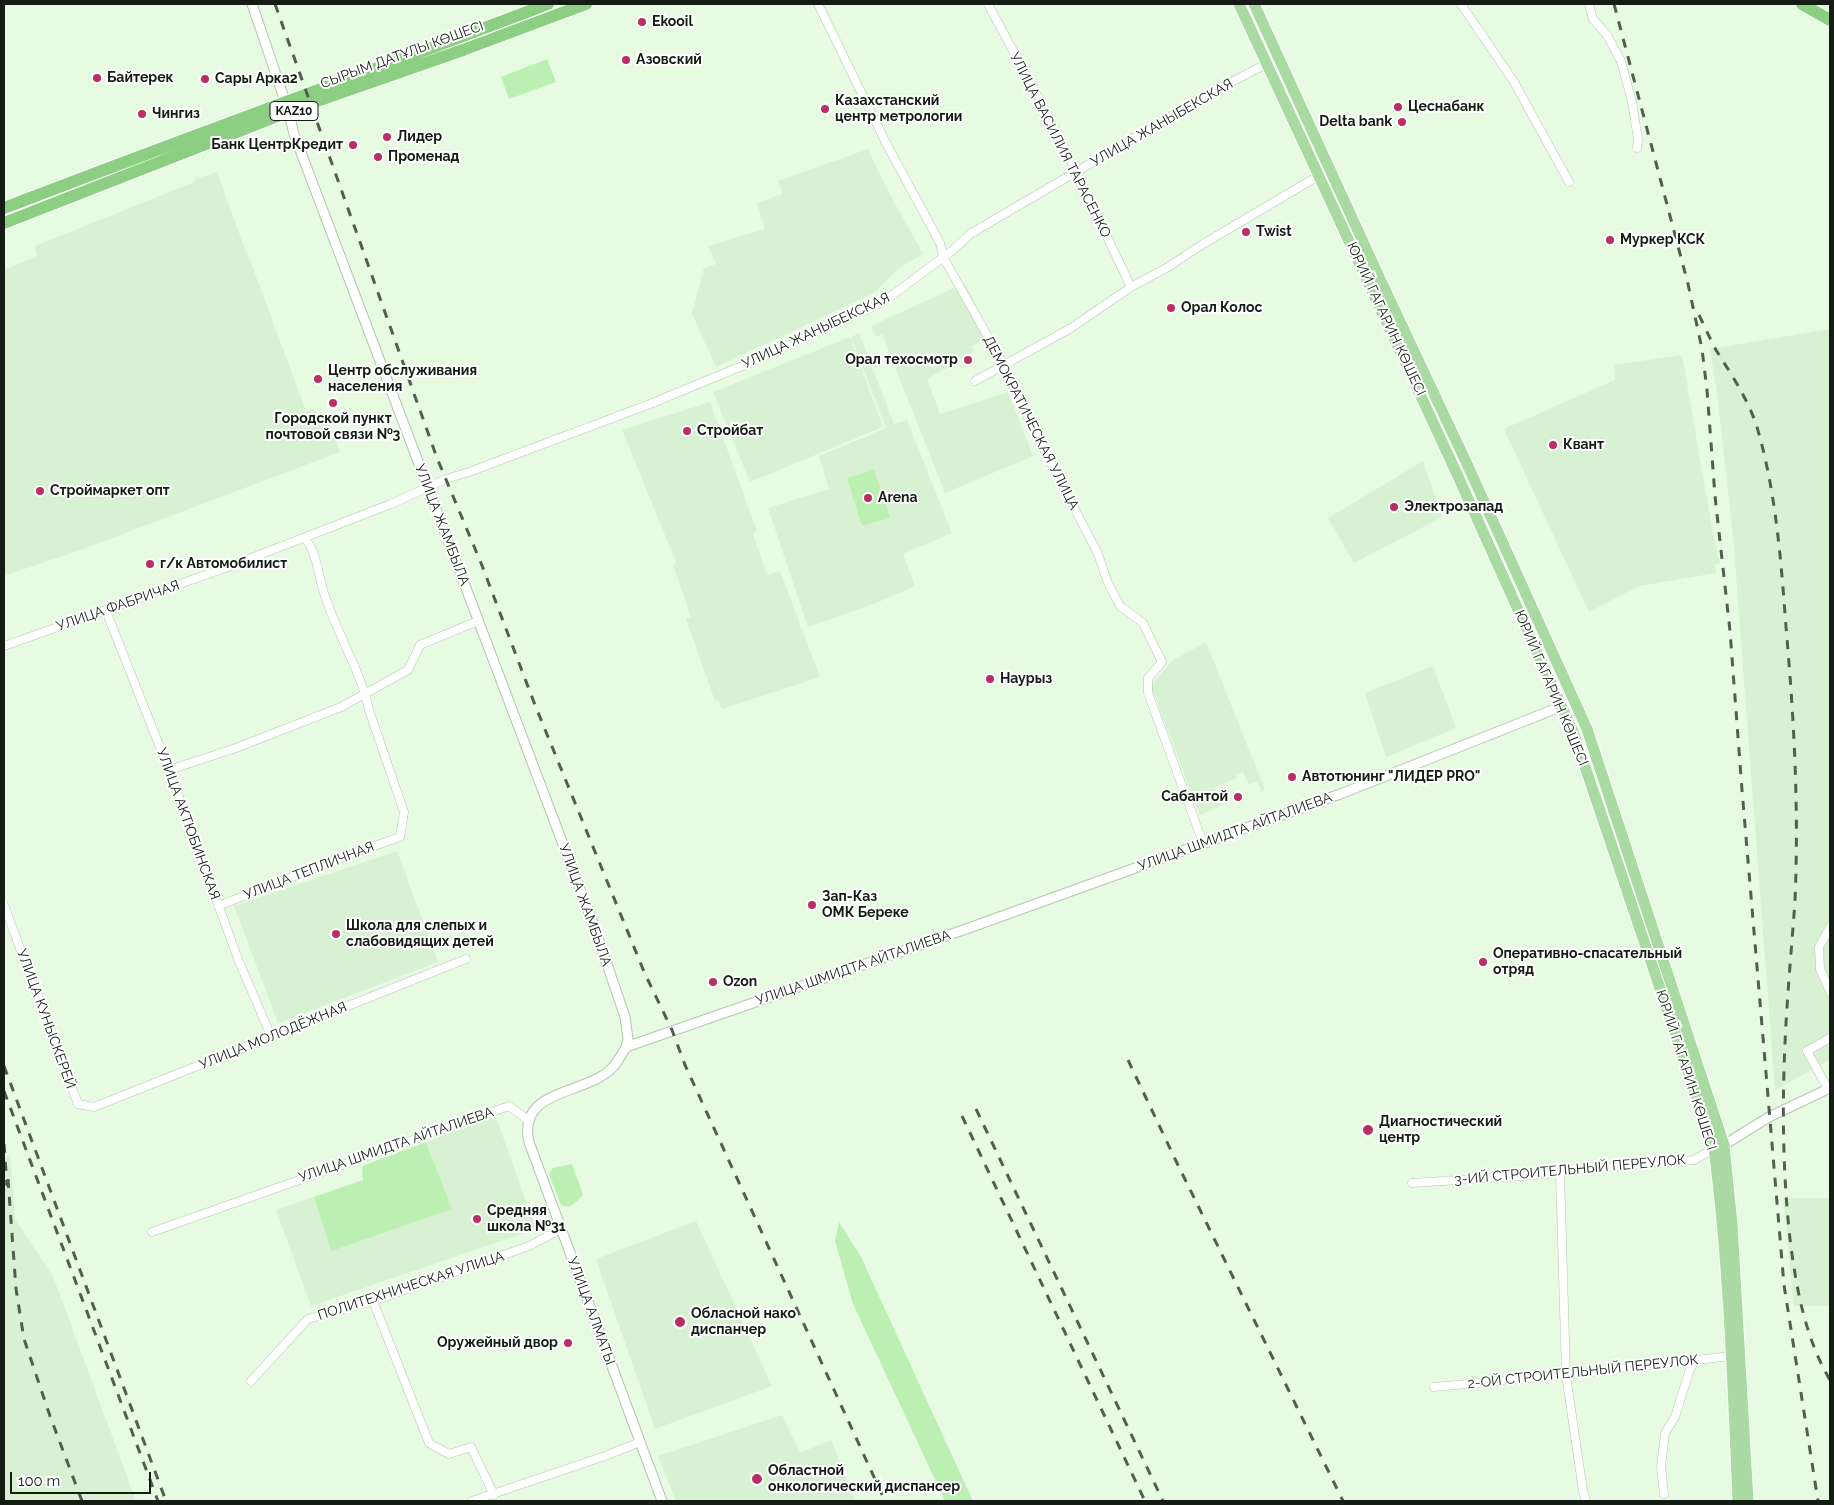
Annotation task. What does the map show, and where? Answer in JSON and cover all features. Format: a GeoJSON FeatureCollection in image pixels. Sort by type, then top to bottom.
{"type":"FeatureCollection","features":[{"type":"Feature","properties":{"kind":"highway","name":"СЫРЫМ ДАТҰЛЫ КӨШЕСІ"},"geometry":{"type":"LineString","coordinates":[[4,223],[548,4]]}},
{"type":"Feature","properties":{"kind":"highway","name":"СЫРЫМ ДАТҰЛЫ КӨШЕСІ"},"geometry":{"type":"LineString","coordinates":[[4,208],[287,108],[311,104],[586,4]]}},
{"type":"Feature","properties":{"kind":"highway"},"geometry":{"type":"LineString","coordinates":[[1802,4],[1830,20]]}},
{"type":"Feature","properties":{"kind":"main road","name":"ЮРИЙ ГАГАРИН КӨШЕСІ"},"geometry":{"type":"LineString","coordinates":[[1240,4],[1320,175],[1574,734],[1719,1147],[1719,1191],[1731,1356],[1738,1501]]}},
{"type":"Feature","properties":{"kind":"main road","name":"ЮРИЙ ГАГАРИН КӨШЕСІ"},"geometry":{"type":"LineString","coordinates":[[1254,4],[1587,728],[1719,1147],[1732,1224],[1748,1501]]}},
{"type":"Feature","properties":{"kind":"street","name":"УЛИЦА ЖАМБЫЛА"},"geometry":{"type":"LineString","coordinates":[[252,4],[297,142],[594,926],[628,1028],[626,1047]]}},
{"type":"Feature","properties":{"kind":"street","name":"ДЕМОКРАТИЧЕСКАЯ УЛИЦА"},"geometry":{"type":"LineString","coordinates":[[818,4],[886,143],[940,243],[944,257],[1004,365],[1032,426],[1098,554],[1108,583],[1120,606],[1143,623],[1162,662],[1148,678],[1148,692],[1203,843]]}},
{"type":"Feature","properties":{"kind":"street","name":"УЛИЦА ВАСИЛИЯ ТАРАСЕНКО"},"geometry":{"type":"LineString","coordinates":[[988,4],[1077,173],[1131,287]]}},
{"type":"Feature","properties":{"kind":"street"},"geometry":{"type":"LineString","coordinates":[[1461,4],[1514,82],[1569,182]]}},
{"type":"Feature","properties":{"kind":"street"},"geometry":{"type":"LineString","coordinates":[[1589,4],[1593,19],[1607,36],[1621,61],[1632,102],[1638,139],[1637,148]]}},
{"type":"Feature","properties":{"kind":"street","name":"УЛИЦА ЖАНЫБЕКСКАЯ"},"geometry":{"type":"LineString","coordinates":[[428,487],[650,404],[759,358],[882,302],[944,257],[970,234],[1077,173],[1214,90],[1278,58]]}},
{"type":"Feature","properties":{"kind":"street"},"geometry":{"type":"LineString","coordinates":[[975,381],[1071,328],[1131,287],[1168,267],[1203,244],[1320,175]]}},
{"type":"Feature","properties":{"kind":"street","name":"УЛИЦА ФАБРИЧАЯ"},"geometry":{"type":"LineString","coordinates":[[4,646],[106,611],[305,538],[391,504],[428,487]]}},
{"type":"Feature","properties":{"kind":"street"},"geometry":{"type":"LineString","coordinates":[[305,538],[312,548],[324,595],[365,694]]}},
{"type":"Feature","properties":{"kind":"street","name":"УЛИЦА АКТЮБИНСКАЯ"},"geometry":{"type":"LineString","coordinates":[[106,611],[169,770],[238,959],[272,1036]]}},
{"type":"Feature","properties":{"kind":"street"},"geometry":{"type":"LineString","coordinates":[[169,770],[236,748],[341,707],[408,670],[420,645],[478,620]]}},
{"type":"Feature","properties":{"kind":"street","name":"УЛИЦА ТЕПЛИЧНАЯ"},"geometry":{"type":"LineString","coordinates":[[218,906],[400,836],[404,812],[380,747],[365,694]]}},
{"type":"Feature","properties":{"kind":"street","name":"УЛИЦА ШМИДТА АЙТАЛИЕВА"},"geometry":{"type":"LineString","coordinates":[[626,1047],[969,928],[1376,780],[1575,701]]}},
{"type":"Feature","properties":{"kind":"street","name":"УЛИЦА КУНЫСКЕРЕЙ"},"geometry":{"type":"LineString","coordinates":[[4,905],[78,1104]]}},
{"type":"Feature","properties":{"kind":"street"},"geometry":{"type":"LineString","coordinates":[[1830,927],[1818,947],[1820,969],[1830,991]]}},
{"type":"Feature","properties":{"kind":"street","name":"УЛИЦА МОЛОДЁЖНАЯ"},"geometry":{"type":"LineString","coordinates":[[78,1104],[94,1107],[466,959]]}},
{"type":"Feature","properties":{"kind":"street"},"geometry":{"type":"LineString","coordinates":[[1719,1147],[1769,1117],[1829,1088],[1807,1051],[1830,1038]]}},
{"type":"Feature","properties":{"kind":"street"},"geometry":{"type":"LineString","coordinates":[[528,1120],[533,1111],[544,1100],[598,1078],[610,1070],[620,1059],[626,1047]]}},
{"type":"Feature","properties":{"kind":"street","name":"УЛИЦА ШМИДТА АЙТАЛИЕВА"},"geometry":{"type":"LineString","coordinates":[[152,1232],[509,1106],[528,1120]]}},
{"type":"Feature","properties":{"kind":"street","name":"УЛИЦА АЛМАТЫ"},"geometry":{"type":"LineString","coordinates":[[528,1120],[526,1130],[529,1142],[662,1501]]}},
{"type":"Feature","properties":{"kind":"street","name":"3-ИЙ СТРОИТЕЛЬНЫЙ ПЕРЕУЛОК"},"geometry":{"type":"LineString","coordinates":[[1412,1183],[1694,1160],[1719,1147]]}},
{"type":"Feature","properties":{"kind":"street"},"geometry":{"type":"LineString","coordinates":[[1560,1172],[1566,1375],[1583,1492],[1586,1501]]}},
{"type":"Feature","properties":{"kind":"street","name":"ПОЛИТЕХНИЧЕСКАЯ УЛИЦА"},"geometry":{"type":"LineString","coordinates":[[251,1380],[308,1319],[373,1301],[529,1246],[561,1229]]}},
{"type":"Feature","properties":{"kind":"street"},"geometry":{"type":"LineString","coordinates":[[373,1301],[428,1443],[449,1454],[471,1447],[494,1495]]}},
{"type":"Feature","properties":{"kind":"street","name":"2-ОЙ СТРОИТЕЛЬНЫЙ ПЕРЕУЛОК"},"geometry":{"type":"LineString","coordinates":[[1434,1387],[1566,1375],[1731,1356]]}},
{"type":"Feature","properties":{"kind":"street"},"geometry":{"type":"LineString","coordinates":[[1664,1494],[1661,1466],[1665,1433],[1675,1417],[1690,1369],[1696,1360]]}},
{"type":"Feature","properties":{"kind":"street"},"geometry":{"type":"LineString","coordinates":[[472,1501],[494,1495],[640,1442]]}},
{"type":"Feature","properties":{"kind":"shaded area"},"geometry":{"type":"Polygon","coordinates":[[[868,149],[887,189],[923,254],[900,267],[874,293],[716,367],[692,314],[704,268],[716,264],[708,246],[765,229],[757,203],[783,194],[778,181],[868,149]]]}},
{"type":"Feature","properties":{"kind":"shaded area"},"geometry":{"type":"Polygon","coordinates":[[[217,172],[306,411],[314,409],[318,420],[326,417],[340,452],[83,549],[4,576],[4,270],[37,256],[35,246],[217,172]]]}},
{"type":"Feature","properties":{"kind":"shaded area"},"geometry":{"type":"Polygon","coordinates":[[[965,283],[991,336],[972,346],[974,351],[927,379],[940,414],[1008,392],[1033,456],[945,493],[882,334],[876,337],[871,326],[965,283]]]}},
{"type":"Feature","properties":{"kind":"shaded area"},"geometry":{"type":"Polygon","coordinates":[[[1830,329],[1830,1060],[1775,1090],[1733,535],[1717,392],[1710,349],[1830,329]]]}},
{"type":"Feature","properties":{"kind":"shaded area"},"geometry":{"type":"Polygon","coordinates":[[[859,333],[894,424],[907,420],[952,533],[903,554],[915,586],[876,603],[808,627],[768,508],[829,489],[819,456],[886,428],[851,337],[859,333]]]}},
{"type":"Feature","properties":{"kind":"shaded area"},"geometry":{"type":"Polygon","coordinates":[[[850,337],[883,427],[750,482],[713,392],[850,337]]]}},
{"type":"Feature","properties":{"kind":"shaded area","name":"Квант"},"geometry":{"type":"Polygon","coordinates":[[[1682,355],[1712,528],[1720,563],[1715,564],[1716,573],[1639,586],[1589,612],[1504,429],[1615,380],[1614,365],[1682,355]]]}},
{"type":"Feature","properties":{"kind":"shaded area"},"geometry":{"type":"Polygon","coordinates":[[[710,402],[757,531],[753,534],[767,575],[780,571],[820,677],[722,709],[718,700],[715,701],[686,619],[691,617],[673,565],[676,562],[622,430],[710,402]]]}},
{"type":"Feature","properties":{"kind":"shaded area","name":"Электрозапад"},"geometry":{"type":"Polygon","coordinates":[[[1423,461],[1442,517],[1354,563],[1328,518],[1423,461]]]}},
{"type":"Feature","properties":{"kind":"shaded area"},"geometry":{"type":"Polygon","coordinates":[[[1206,642],[1265,790],[1262,792],[1257,781],[1249,785],[1243,772],[1236,775],[1237,778],[1215,787],[1218,795],[1222,793],[1227,803],[1200,815],[1151,686],[1172,661],[1206,642]]]}},
{"type":"Feature","properties":{"kind":"shaded area"},"geometry":{"type":"Polygon","coordinates":[[[1433,666],[1456,728],[1386,757],[1365,693],[1433,666]]]}},
{"type":"Feature","properties":{"kind":"shaded area","name":"Школа для слепых и слабовидящих детей"},"geometry":{"type":"Polygon","coordinates":[[[397,851],[438,962],[278,1023],[234,906],[397,851]]]}},
{"type":"Feature","properties":{"kind":"shaded area","name":"Средняя школа №31"},"geometry":{"type":"Polygon","coordinates":[[[496,1117],[536,1229],[311,1306],[276,1210],[314,1197],[331,1250],[452,1209],[426,1142],[496,1117]]]}},
{"type":"Feature","properties":{"kind":"shaded area"},"geometry":{"type":"Polygon","coordinates":[[[10,1156],[15,1219],[53,1276],[136,1501],[4,1501],[4,1157],[10,1156]]]}},
{"type":"Feature","properties":{"kind":"shaded area"},"geometry":{"type":"Polygon","coordinates":[[[1783,1198],[1830,1198],[1830,1306],[1794,1306],[1783,1198]]]}},
{"type":"Feature","properties":{"kind":"shaded area","name":"Обласной нако диспанчер"},"geometry":{"type":"Polygon","coordinates":[[[696,1221],[772,1386],[655,1429],[596,1259],[696,1221]]]}},
{"type":"Feature","properties":{"kind":"shaded area","name":"Областной онкологический диспансер"},"geometry":{"type":"Polygon","coordinates":[[[782,1415],[800,1453],[831,1440],[856,1501],[676,1501],[658,1456],[782,1415]]]}},
{"type":"Feature","properties":{"kind":"green space"},"geometry":{"type":"Polygon","coordinates":[[[547,59],[556,82],[509,99],[501,77],[547,59]]]}},
{"type":"Feature","properties":{"kind":"green space","name":"Arena"},"geometry":{"type":"Polygon","coordinates":[[[874,470],[890,518],[862,526],[847,478],[874,470]]]}},
{"type":"Feature","properties":{"kind":"green space"},"geometry":{"type":"Polygon","coordinates":[[[426,1142],[452,1209],[331,1251],[314,1197],[363,1180],[362,1166],[426,1142]]]}},
{"type":"Feature","properties":{"kind":"green space"},"geometry":{"type":"Polygon","coordinates":[[[572,1164],[583,1195],[568,1207],[561,1205],[549,1174],[553,1168],[572,1164]]]}},
{"type":"Feature","properties":{"kind":"green space"},"geometry":{"type":"Polygon","coordinates":[[[839,1222],[861,1257],[973,1501],[945,1501],[853,1304],[835,1241],[839,1222]]]}},
{"type":"Feature","properties":{"kind":"railway"},"geometry":{"type":"LineString","coordinates":[[275,4],[437,458],[481,563],[535,705],[645,974],[672,1030],[685,1065],[885,1501]]}},
{"type":"Feature","properties":{"kind":"railway"},"geometry":{"type":"LineString","coordinates":[[1614,4],[1688,284],[1702,349],[1715,496],[1730,631],[1784,1285],[1818,1501]]}},
{"type":"Feature","properties":{"kind":"railway"},"geometry":{"type":"LineString","coordinates":[[1699,315],[1716,350],[1739,387],[1757,427],[1769,476],[1777,526],[1791,695],[1796,798],[1795,900],[1786,1024],[1784,1085],[1785,1178],[1790,1239],[1803,1312],[1814,1347],[1830,1380]]}},
{"type":"Feature","properties":{"kind":"railway"},"geometry":{"type":"LineString","coordinates":[[1128,1060],[1343,1501]]}},
{"type":"Feature","properties":{"kind":"railway"},"geometry":{"type":"LineString","coordinates":[[4,1066],[166,1501]]}},
{"type":"Feature","properties":{"kind":"railway"},"geometry":{"type":"LineString","coordinates":[[4,1091],[158,1501]]}},
{"type":"Feature","properties":{"kind":"railway"},"geometry":{"type":"LineString","coordinates":[[976,1109],[1163,1501]]}},
{"type":"Feature","properties":{"kind":"railway"},"geometry":{"type":"LineString","coordinates":[[962,1116],[1145,1501]]}},
{"type":"Feature","properties":{"kind":"railway"},"geometry":{"type":"LineString","coordinates":[[4,1144],[7,1186]]}},
{"type":"Feature","properties":{"kind":"railway"},"geometry":{"type":"LineString","coordinates":[[8,1179],[16,1289],[24,1339],[82,1501]]}},
{"type":"Feature","properties":{"kind":"place","name":"Ekooil"},"geometry":{"type":"Point","coordinates":[642,22]}},
{"type":"Feature","properties":{"kind":"place","name":"Азовский"},"geometry":{"type":"Point","coordinates":[626,60]}},
{"type":"Feature","properties":{"kind":"place","name":"Байтерек"},"geometry":{"type":"Point","coordinates":[97,78]}},
{"type":"Feature","properties":{"kind":"place","name":"Сары Арка2"},"geometry":{"type":"Point","coordinates":[205,79]}},
{"type":"Feature","properties":{"kind":"place","name":"Цеснабанк"},"geometry":{"type":"Point","coordinates":[1398,107]}},
{"type":"Feature","properties":{"kind":"place","name":"Казахстанский центр метрологии"},"geometry":{"type":"Point","coordinates":[825,109]}},
{"type":"Feature","properties":{"kind":"place","name":"Чингиз"},"geometry":{"type":"Point","coordinates":[142,114]}},
{"type":"Feature","properties":{"kind":"place","name":"Delta bank"},"geometry":{"type":"Point","coordinates":[1402,122]}},
{"type":"Feature","properties":{"kind":"place","name":"Лидер"},"geometry":{"type":"Point","coordinates":[387,137]}},
{"type":"Feature","properties":{"kind":"place","name":"Банк ЦентрКредит"},"geometry":{"type":"Point","coordinates":[353,145]}},
{"type":"Feature","properties":{"kind":"place","name":"Променад"},"geometry":{"type":"Point","coordinates":[378,157]}},
{"type":"Feature","properties":{"kind":"place","name":"Twist"},"geometry":{"type":"Point","coordinates":[1246,232]}},
{"type":"Feature","properties":{"kind":"place","name":"Муркер КСК"},"geometry":{"type":"Point","coordinates":[1610,240]}},
{"type":"Feature","properties":{"kind":"place","name":"Орал Колос"},"geometry":{"type":"Point","coordinates":[1171,308]}},
{"type":"Feature","properties":{"kind":"place","name":"Орал техосмотр"},"geometry":{"type":"Point","coordinates":[968,360]}},
{"type":"Feature","properties":{"kind":"place","name":"Центр обслуживания наcеления"},"geometry":{"type":"Point","coordinates":[318,379]}},
{"type":"Feature","properties":{"kind":"place","name":"Городской пункт почтовой связи №3"},"geometry":{"type":"Point","coordinates":[333,403]}},
{"type":"Feature","properties":{"kind":"place","name":"Стройбат"},"geometry":{"type":"Point","coordinates":[687,431]}},
{"type":"Feature","properties":{"kind":"place","name":"Квант"},"geometry":{"type":"Point","coordinates":[1553,445]}},
{"type":"Feature","properties":{"kind":"place","name":"Строймаркет опт"},"geometry":{"type":"Point","coordinates":[40,491]}},
{"type":"Feature","properties":{"kind":"place","name":"Arena"},"geometry":{"type":"Point","coordinates":[868,498]}},
{"type":"Feature","properties":{"kind":"place","name":"Электрозапад"},"geometry":{"type":"Point","coordinates":[1394,507]}},
{"type":"Feature","properties":{"kind":"place","name":"г/к Автомобилист"},"geometry":{"type":"Point","coordinates":[150,564]}},
{"type":"Feature","properties":{"kind":"place","name":"Наурыз"},"geometry":{"type":"Point","coordinates":[990,679]}},
{"type":"Feature","properties":{"kind":"place","name":"Автотюнинг \"ЛИДЕР PRO\""},"geometry":{"type":"Point","coordinates":[1292,777]}},
{"type":"Feature","properties":{"kind":"place","name":"Сабантой"},"geometry":{"type":"Point","coordinates":[1238,797]}},
{"type":"Feature","properties":{"kind":"place","name":"Зап-Каз ОМК Береке"},"geometry":{"type":"Point","coordinates":[812,905]}},
{"type":"Feature","properties":{"kind":"place","name":"Школа для слепых и слабовидящих детей"},"geometry":{"type":"Point","coordinates":[336,934]}},
{"type":"Feature","properties":{"kind":"place","name":"Оперативно-спасательный отряд"},"geometry":{"type":"Point","coordinates":[1483,962]}},
{"type":"Feature","properties":{"kind":"place","name":"Ozon"},"geometry":{"type":"Point","coordinates":[713,982]}},
{"type":"Feature","properties":{"kind":"place","name":"Диагностический центр"},"geometry":{"type":"Point","coordinates":[1368,1130]}},
{"type":"Feature","properties":{"kind":"place","name":"Средняя школа №31"},"geometry":{"type":"Point","coordinates":[477,1219]}},
{"type":"Feature","properties":{"kind":"place","name":"Обласной нако диспанчер"},"geometry":{"type":"Point","coordinates":[680,1322]}},
{"type":"Feature","properties":{"kind":"place","name":"Оружейный двор"},"geometry":{"type":"Point","coordinates":[568,1343]}},
{"type":"Feature","properties":{"kind":"place","name":"Областной онкологический диспансер"},"geometry":{"type":"Point","coordinates":[757,1479]}}]}
